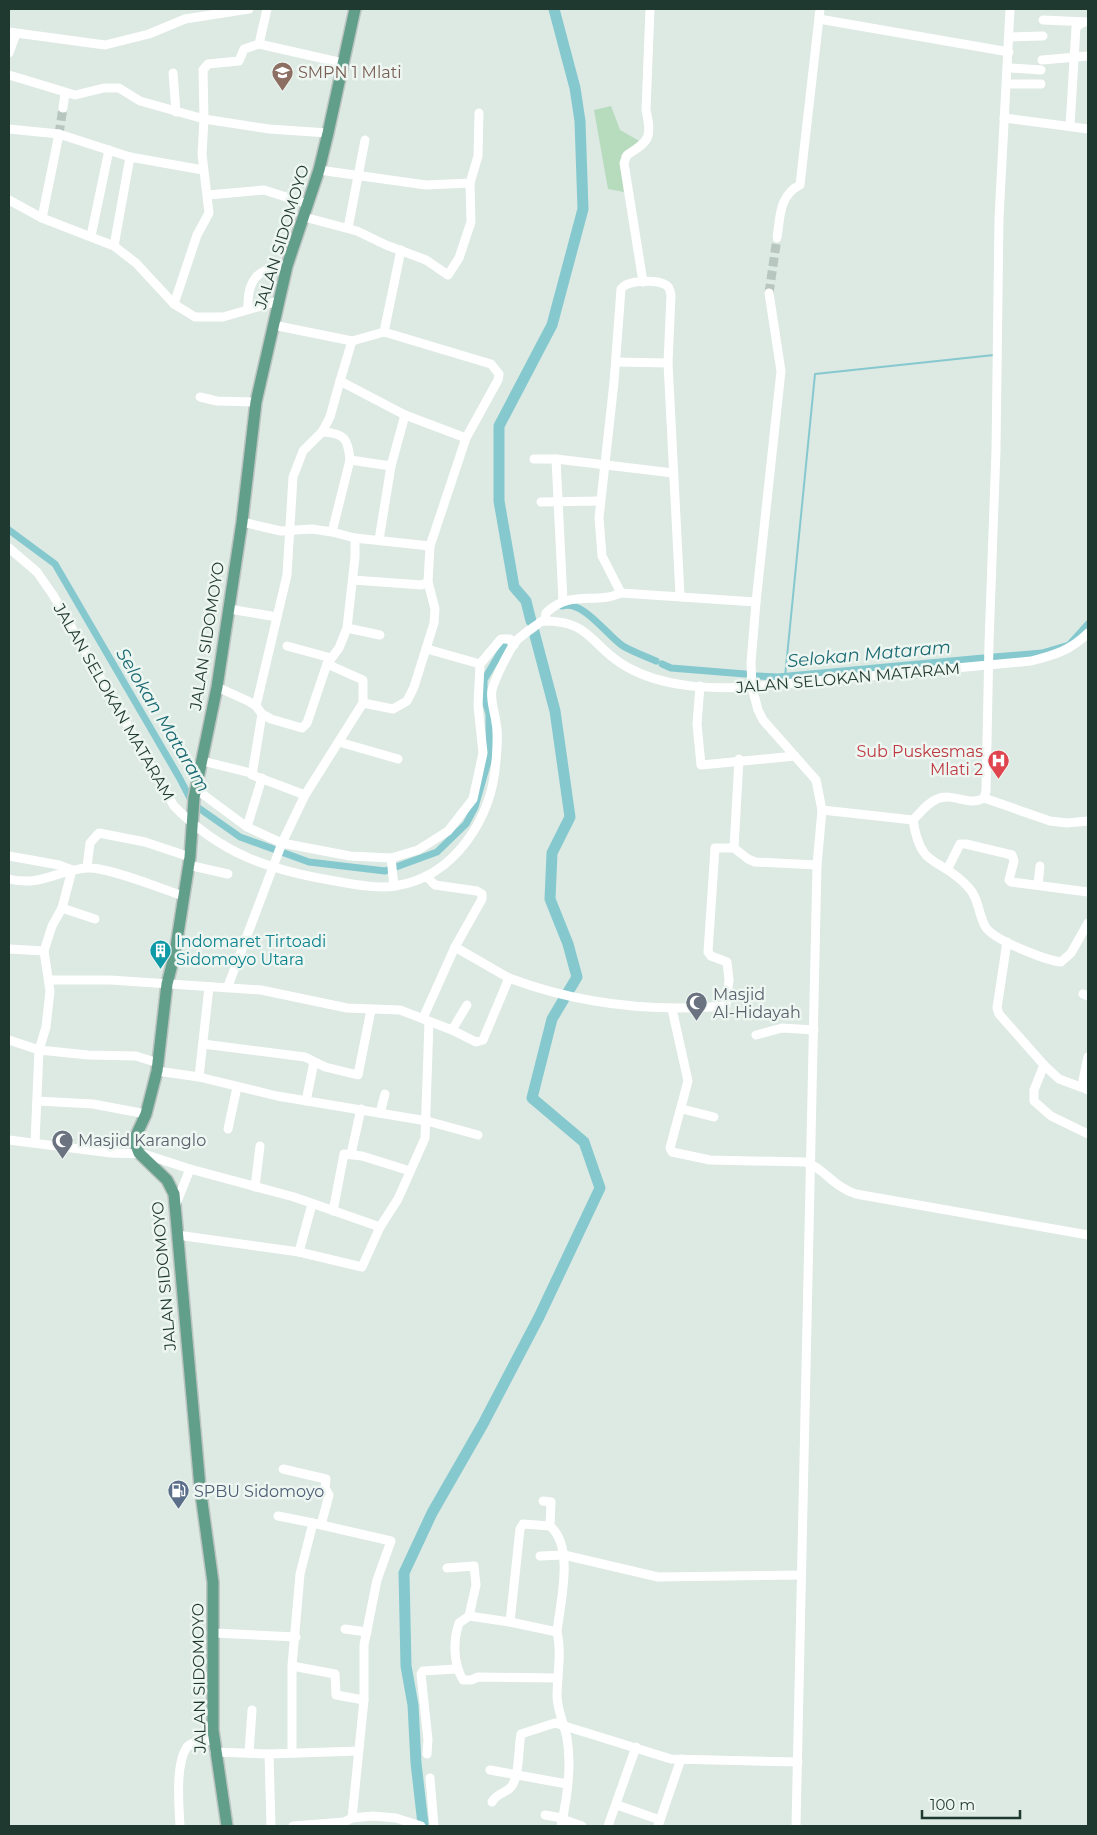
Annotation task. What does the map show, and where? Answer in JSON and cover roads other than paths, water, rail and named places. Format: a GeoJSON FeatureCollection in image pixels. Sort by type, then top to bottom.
{"type":"FeatureCollection","features":[{"type":"Feature","properties":{"kind":"main road","name":"JALAN SIDOMOYO"},"geometry":{"type":"LineString","coordinates":[[227,1826],[215,1752],[212,1582],[200,1487],[174,1194],[167,1180],[139,1153],[134,1140],[146,1114],[157,1067],[167,984],[175,953],[189,861],[191,822],[230,609],[256,402],[287,266],[319,170],[354,9]]}},
{"type":"Feature","properties":{"kind":"street"},"geometry":{"type":"LineString","coordinates":[[9,53],[13,33],[105,45],[149,34],[185,19],[249,9]]}},
{"type":"Feature","properties":{"kind":"street"},"geometry":{"type":"LineString","coordinates":[[259,44],[267,9]]}},
{"type":"Feature","properties":{"kind":"street"},"geometry":{"type":"LineString","coordinates":[[643,282],[624,163],[627,155],[644,146],[648,136],[646,110],[650,9]]}},
{"type":"Feature","properties":{"kind":"street"},"geometry":{"type":"LineString","coordinates":[[777,238],[783,202],[790,191],[800,185],[820,9]]}},
{"type":"Feature","properties":{"kind":"street"},"geometry":{"type":"LineString","coordinates":[[984,798],[986,791],[996,450],[999,218],[1010,9]]}},
{"type":"Feature","properties":{"kind":"street"},"geometry":{"type":"LineString","coordinates":[[819,18],[1009,52]]}},
{"type":"Feature","properties":{"kind":"street"},"geometry":{"type":"LineString","coordinates":[[1043,20],[1085,23]]}},
{"type":"Feature","properties":{"kind":"street"},"geometry":{"type":"LineString","coordinates":[[1070,126],[1076,27],[1085,23]]}},
{"type":"Feature","properties":{"kind":"street"},"geometry":{"type":"LineString","coordinates":[[1009,37],[1043,36]]}},
{"type":"Feature","properties":{"kind":"street"},"geometry":{"type":"LineString","coordinates":[[174,304],[197,235],[209,213],[201,141],[204,119],[203,70],[205,67],[208,64],[239,61],[244,49],[259,44],[343,63]]}},
{"type":"Feature","properties":{"kind":"street"},"geometry":{"type":"LineString","coordinates":[[1011,68],[1042,65],[1074,57],[1088,56]]}},
{"type":"Feature","properties":{"kind":"street"},"geometry":{"type":"LineString","coordinates":[[173,74],[176,112]]}},
{"type":"Feature","properties":{"kind":"street"},"geometry":{"type":"LineString","coordinates":[[9,75],[43,84],[65,93],[81,94],[104,88],[119,88],[140,101],[204,119],[269,129],[328,133]]}},
{"type":"Feature","properties":{"kind":"street"},"geometry":{"type":"LineString","coordinates":[[1011,84],[1041,84]]}},
{"type":"Feature","properties":{"kind":"street"},"geometry":{"type":"LineString","coordinates":[[63,108],[65,93]]}},
{"type":"Feature","properties":{"kind":"street"},"geometry":{"type":"LineString","coordinates":[[304,217],[348,228],[426,260],[448,275],[459,258],[471,222],[470,183],[478,156],[479,113]]}},
{"type":"Feature","properties":{"kind":"street"},"geometry":{"type":"LineString","coordinates":[[1004,118],[1088,129]]}},
{"type":"Feature","properties":{"kind":"street"},"geometry":{"type":"LineString","coordinates":[[9,129],[59,134],[130,157],[203,170]]}},
{"type":"Feature","properties":{"kind":"street"},"geometry":{"type":"LineString","coordinates":[[42,218],[59,134]]}},
{"type":"Feature","properties":{"kind":"street"},"geometry":{"type":"LineString","coordinates":[[348,228],[365,140]]}},
{"type":"Feature","properties":{"kind":"street"},"geometry":{"type":"LineString","coordinates":[[90,236],[109,150]]}},
{"type":"Feature","properties":{"kind":"street"},"geometry":{"type":"LineString","coordinates":[[114,246],[130,157]]}},
{"type":"Feature","properties":{"kind":"street"},"geometry":{"type":"LineString","coordinates":[[319,170],[426,185],[470,183]]}},
{"type":"Feature","properties":{"kind":"street"},"geometry":{"type":"LineString","coordinates":[[208,195],[264,190],[308,204]]}},
{"type":"Feature","properties":{"kind":"street"},"geometry":{"type":"LineString","coordinates":[[9,200],[42,218],[114,246],[136,263],[174,304],[188,314],[202,318],[223,317],[248,308],[278,301]]}},
{"type":"Feature","properties":{"kind":"street"},"geometry":{"type":"LineString","coordinates":[[384,332],[401,250]]}},
{"type":"Feature","properties":{"kind":"street"},"geometry":{"type":"LineString","coordinates":[[248,308],[248,292],[257,274],[268,269],[287,266]]}},
{"type":"Feature","properties":{"kind":"street"},"geometry":{"type":"LineString","coordinates":[[621,593],[602,556],[599,534],[600,501],[616,362],[621,289],[627,283],[643,282],[664,284],[670,289],[671,295],[668,363],[680,596]]}},
{"type":"Feature","properties":{"kind":"street"},"geometry":{"type":"LineString","coordinates":[[769,293],[782,370],[756,602],[751,684],[758,710],[763,720],[816,780],[822,810],[817,865],[812,1164],[796,1826]]}},
{"type":"Feature","properties":{"kind":"street"},"geometry":{"type":"LineString","coordinates":[[273,325],[352,341],[384,332],[472,356],[491,364],[496,369],[498,380],[466,438],[430,546],[428,582],[435,609],[434,623],[427,649],[407,701],[394,709],[363,703]]}},
{"type":"Feature","properties":{"kind":"street"},"geometry":{"type":"LineString","coordinates":[[256,706],[287,575],[290,530],[289,508],[293,477],[303,451],[322,432],[330,417],[352,341]]}},
{"type":"Feature","properties":{"kind":"street"},"geometry":{"type":"LineString","coordinates":[[616,362],[668,363]]}},
{"type":"Feature","properties":{"kind":"street"},"geometry":{"type":"LineString","coordinates":[[340,381],[405,415],[466,438]]}},
{"type":"Feature","properties":{"kind":"street"},"geometry":{"type":"LineString","coordinates":[[200,397],[217,401],[256,402]]}},
{"type":"Feature","properties":{"kind":"street"},"geometry":{"type":"LineString","coordinates":[[379,540],[391,466],[405,415]]}},
{"type":"Feature","properties":{"kind":"street"},"geometry":{"type":"LineString","coordinates":[[322,432],[331,432],[345,438],[349,445],[350,460],[332,532]]}},
{"type":"Feature","properties":{"kind":"street"},"geometry":{"type":"LineString","coordinates":[[534,459],[556,459],[673,473]]}},
{"type":"Feature","properties":{"kind":"street"},"geometry":{"type":"LineString","coordinates":[[556,459],[563,601]]}},
{"type":"Feature","properties":{"kind":"street"},"geometry":{"type":"LineString","coordinates":[[350,460],[391,466]]}},
{"type":"Feature","properties":{"kind":"street"},"geometry":{"type":"LineString","coordinates":[[541,502],[600,501]]}},
{"type":"Feature","properties":{"kind":"street"},"geometry":{"type":"LineString","coordinates":[[242,522],[290,530],[312,529],[355,538],[430,546]]}},
{"type":"Feature","properties":{"kind":"street"},"geometry":{"type":"LineString","coordinates":[[217,686],[256,706],[262,714],[298,728],[305,726],[329,661],[339,648],[347,628],[353,580],[355,538]]}},
{"type":"Feature","properties":{"kind":"street","name":"JALAN SELOKAN MATARAM"},"geometry":{"type":"LineString","coordinates":[[9,548],[37,572],[45,583],[174,806],[191,822],[229,850],[251,860],[331,880],[394,884],[426,876],[454,858],[478,825],[493,783],[497,738],[492,690],[515,642],[543,621],[577,626],[617,661],[640,673],[670,682],[700,686],[751,684],[1031,660],[1063,653],[1076,645],[1088,633]]}},
{"type":"Feature","properties":{"kind":"street"},"geometry":{"type":"LineString","coordinates":[[353,580],[422,585],[428,582]]}},
{"type":"Feature","properties":{"kind":"street"},"geometry":{"type":"LineString","coordinates":[[543,621],[546,613],[563,601],[576,598],[608,597],[621,593],[756,602]]}},
{"type":"Feature","properties":{"kind":"street"},"geometry":{"type":"LineString","coordinates":[[230,609],[277,617]]}},
{"type":"Feature","properties":{"kind":"street"},"geometry":{"type":"LineString","coordinates":[[347,628],[380,635]]}},
{"type":"Feature","properties":{"kind":"street"},"geometry":{"type":"LineString","coordinates":[[196,794],[247,827],[281,846],[391,862],[418,850],[448,831],[473,799],[483,753],[478,706],[480,664],[501,639],[510,639],[515,642]]}},
{"type":"Feature","properties":{"kind":"street"},"geometry":{"type":"LineString","coordinates":[[228,986],[281,846],[305,795],[363,703],[363,680],[329,661],[287,646]]}},
{"type":"Feature","properties":{"kind":"street"},"geometry":{"type":"LineString","coordinates":[[427,649],[480,664]]}},
{"type":"Feature","properties":{"kind":"street"},"geometry":{"type":"LineString","coordinates":[[700,686],[697,729],[700,764],[739,759],[795,756]]}},
{"type":"Feature","properties":{"kind":"street"},"geometry":{"type":"LineString","coordinates":[[252,773],[262,714]]}},
{"type":"Feature","properties":{"kind":"street"},"geometry":{"type":"LineString","coordinates":[[339,742],[398,759]]}},
{"type":"Feature","properties":{"kind":"street"},"geometry":{"type":"LineString","coordinates":[[734,848],[739,759]]}},
{"type":"Feature","properties":{"kind":"street"},"geometry":{"type":"LineString","coordinates":[[202,761],[252,773],[305,795]]}},
{"type":"Feature","properties":{"kind":"street"},"geometry":{"type":"LineString","coordinates":[[247,827],[262,778]]}},
{"type":"Feature","properties":{"kind":"street"},"geometry":{"type":"LineString","coordinates":[[913,820],[926,806],[938,798],[955,798],[973,802],[984,798],[1050,821],[1067,823],[1088,821]]}},
{"type":"Feature","properties":{"kind":"street"},"geometry":{"type":"LineString","coordinates":[[822,810],[913,820]]}},
{"type":"Feature","properties":{"kind":"street"},"geometry":{"type":"LineString","coordinates":[[913,820],[921,852],[927,859],[948,868],[974,894],[988,930],[1007,942],[1062,962],[1071,953],[1088,923]]}},
{"type":"Feature","properties":{"kind":"street"},"geometry":{"type":"LineString","coordinates":[[88,868],[90,843],[99,833],[145,842],[189,861],[228,874]]}},
{"type":"Feature","properties":{"kind":"street"},"geometry":{"type":"LineString","coordinates":[[948,868],[960,844],[966,844],[1012,855],[1014,861],[1010,881],[1088,892]]}},
{"type":"Feature","properties":{"kind":"street"},"geometry":{"type":"LineString","coordinates":[[455,947],[510,978],[568,997],[672,1010],[726,1006],[729,980],[727,962],[711,956],[708,952],[715,848],[734,848],[755,862],[817,865]]}},
{"type":"Feature","properties":{"kind":"street"},"geometry":{"type":"LineString","coordinates":[[9,856],[58,865],[72,870]]}},
{"type":"Feature","properties":{"kind":"street"},"geometry":{"type":"LineString","coordinates":[[391,862],[394,884]]}},
{"type":"Feature","properties":{"kind":"street"},"geometry":{"type":"LineString","coordinates":[[1038,885],[1040,866]]}},
{"type":"Feature","properties":{"kind":"street"},"geometry":{"type":"LineString","coordinates":[[9,879],[31,882],[72,870],[101,869],[183,896]]}},
{"type":"Feature","properties":{"kind":"street"},"geometry":{"type":"LineString","coordinates":[[35,1142],[39,1050],[49,1006],[50,980],[45,966],[44,951],[52,926],[62,908],[72,870]]}},
{"type":"Feature","properties":{"kind":"street"},"geometry":{"type":"LineString","coordinates":[[177,1236],[299,1252],[362,1267],[380,1227],[398,1199],[425,1138],[427,1122],[426,1020],[455,947],[482,899],[482,894],[477,891],[435,885],[426,876]]}},
{"type":"Feature","properties":{"kind":"street"},"geometry":{"type":"LineString","coordinates":[[62,908],[95,919]]}},
{"type":"Feature","properties":{"kind":"street"},"geometry":{"type":"LineString","coordinates":[[1007,942],[997,1008],[999,1014],[1044,1065],[1059,1079],[1087,1090]]}},
{"type":"Feature","properties":{"kind":"street"},"geometry":{"type":"LineString","coordinates":[[9,949],[44,951]]}},
{"type":"Feature","properties":{"kind":"street"},"geometry":{"type":"LineString","coordinates":[[50,980],[110,980],[209,988],[228,986],[261,990],[329,1005],[371,1010],[400,1010],[480,1042],[510,978]]}},
{"type":"Feature","properties":{"kind":"street"},"geometry":{"type":"LineString","coordinates":[[199,1077],[209,988]]}},
{"type":"Feature","properties":{"kind":"street"},"geometry":{"type":"LineString","coordinates":[[452,1030],[467,1005]]}},
{"type":"Feature","properties":{"kind":"street"},"geometry":{"type":"LineString","coordinates":[[203,1044],[305,1057],[314,1062],[358,1075],[371,1010]]}},
{"type":"Feature","properties":{"kind":"street"},"geometry":{"type":"LineString","coordinates":[[672,1010],[688,1081],[670,1148],[675,1153],[710,1160],[812,1164],[838,1187],[856,1194],[1088,1235]]}},
{"type":"Feature","properties":{"kind":"street"},"geometry":{"type":"LineString","coordinates":[[756,1036],[782,1028],[814,1030]]}},
{"type":"Feature","properties":{"kind":"street"},"geometry":{"type":"LineString","coordinates":[[9,1040],[39,1050],[88,1055],[136,1056],[157,1067],[237,1086],[306,1101],[361,1109],[427,1122],[478,1135]]}},
{"type":"Feature","properties":{"kind":"street"},"geometry":{"type":"LineString","coordinates":[[1087,1090],[1083,1071],[1088,1057]]}},
{"type":"Feature","properties":{"kind":"street"},"geometry":{"type":"LineString","coordinates":[[306,1101],[314,1062]]}},
{"type":"Feature","properties":{"kind":"street"},"geometry":{"type":"LineString","coordinates":[[1044,1065],[1034,1090],[1034,1102],[1051,1116],[1088,1134]]}},
{"type":"Feature","properties":{"kind":"street"},"geometry":{"type":"LineString","coordinates":[[228,1129],[237,1086]]}},
{"type":"Feature","properties":{"kind":"street"},"geometry":{"type":"LineString","coordinates":[[380,1113],[385,1094]]}},
{"type":"Feature","properties":{"kind":"street"},"geometry":{"type":"LineString","coordinates":[[37,1101],[93,1104],[146,1114]]}},
{"type":"Feature","properties":{"kind":"street"},"geometry":{"type":"LineString","coordinates":[[350,1154],[361,1109]]}},
{"type":"Feature","properties":{"kind":"street"},"geometry":{"type":"LineString","coordinates":[[682,1109],[714,1117]]}},
{"type":"Feature","properties":{"kind":"street"},"geometry":{"type":"LineString","coordinates":[[9,1140],[35,1142],[73,1149],[139,1153],[312,1204],[380,1227]]}},
{"type":"Feature","properties":{"kind":"street"},"geometry":{"type":"LineString","coordinates":[[255,1187],[260,1146]]}},
{"type":"Feature","properties":{"kind":"street"},"geometry":{"type":"LineString","coordinates":[[333,1211],[344,1154],[410,1171]]}},
{"type":"Feature","properties":{"kind":"street"},"geometry":{"type":"LineString","coordinates":[[175,1207],[190,1169]]}},
{"type":"Feature","properties":{"kind":"street"},"geometry":{"type":"LineString","coordinates":[[299,1252],[312,1204]]}},
{"type":"Feature","properties":{"kind":"street"},"geometry":{"type":"LineString","coordinates":[[283,1470],[326,1479],[325,1488],[329,1495],[300,1574],[292,1666],[292,1753]]}},
{"type":"Feature","properties":{"kind":"street"},"geometry":{"type":"LineString","coordinates":[[543,1501],[552,1502],[550,1526]]}},
{"type":"Feature","properties":{"kind":"street"},"geometry":{"type":"LineString","coordinates":[[278,1516],[392,1541],[377,1580],[364,1645],[364,1700],[352,1818]]}},
{"type":"Feature","properties":{"kind":"street"},"geometry":{"type":"LineString","coordinates":[[510,1622],[521,1526],[528,1524],[550,1526],[556,1532],[564,1555],[556,1632],[559,1642],[558,1713],[567,1739],[567,1784],[562,1821]]}},
{"type":"Feature","properties":{"kind":"street"},"geometry":{"type":"LineString","coordinates":[[540,1556],[564,1555],[658,1577],[801,1575]]}},
{"type":"Feature","properties":{"kind":"street"},"geometry":{"type":"LineString","coordinates":[[448,1568],[474,1566],[476,1584],[469,1616]]}},
{"type":"Feature","properties":{"kind":"street"},"geometry":{"type":"LineString","coordinates":[[556,1632],[510,1622],[469,1616],[462,1618],[458,1624],[454,1645],[456,1668],[463,1680],[471,1680],[478,1677],[558,1678]]}},
{"type":"Feature","properties":{"kind":"street"},"geometry":{"type":"LineString","coordinates":[[345,1629],[367,1632]]}},
{"type":"Feature","properties":{"kind":"street"},"geometry":{"type":"LineString","coordinates":[[214,1633],[296,1637]]}},
{"type":"Feature","properties":{"kind":"street"},"geometry":{"type":"LineString","coordinates":[[292,1666],[335,1674],[336,1695],[364,1700]]}},
{"type":"Feature","properties":{"kind":"street"},"geometry":{"type":"LineString","coordinates":[[427,1754],[428,1740],[421,1674],[423,1671],[456,1668]]}},
{"type":"Feature","properties":{"kind":"street"},"geometry":{"type":"LineString","coordinates":[[249,1752],[252,1710]]}},
{"type":"Feature","properties":{"kind":"street"},"geometry":{"type":"LineString","coordinates":[[492,1802],[499,1794],[510,1788],[516,1775],[521,1733],[555,1723],[671,1759],[798,1762]]}},
{"type":"Feature","properties":{"kind":"street"},"geometry":{"type":"LineString","coordinates":[[180,1826],[179,1781],[184,1754],[188,1746],[193,1743],[214,1740]]}},
{"type":"Feature","properties":{"kind":"street"},"geometry":{"type":"LineString","coordinates":[[608,1826],[636,1748]]}},
{"type":"Feature","properties":{"kind":"street"},"geometry":{"type":"LineString","coordinates":[[215,1752],[269,1754],[358,1752]]}},
{"type":"Feature","properties":{"kind":"street"},"geometry":{"type":"LineString","coordinates":[[269,1754],[271,1826]]}},
{"type":"Feature","properties":{"kind":"street"},"geometry":{"type":"LineString","coordinates":[[617,1805],[659,1823],[681,1759]]}},
{"type":"Feature","properties":{"kind":"street"},"geometry":{"type":"LineString","coordinates":[[490,1770],[567,1784]]}},
{"type":"Feature","properties":{"kind":"street"},"geometry":{"type":"LineString","coordinates":[[430,1778],[434,1826]]}},
{"type":"Feature","properties":{"kind":"street"},"geometry":{"type":"LineString","coordinates":[[545,1814],[582,1826]]}},
{"type":"Feature","properties":{"kind":"street"},"geometry":{"type":"LineString","coordinates":[[292,1826],[344,1822],[352,1818],[387,1817],[421,1826]]}},
{"type":"Feature","properties":{"kind":"waterway"},"geometry":{"type":"LineString","coordinates":[[531,621],[526,601],[514,587],[499,501],[499,426],[552,325],[583,209],[580,121],[575,88],[554,9]]}},
{"type":"Feature","properties":{"kind":"waterway"},"geometry":{"type":"LineString","coordinates":[[785,677],[815,374],[994,355]]}},
{"type":"Feature","properties":{"kind":"waterway","name":"Selokan Mataram"},"geometry":{"type":"LineString","coordinates":[[9,530],[55,564],[193,804],[240,837],[309,862],[385,871],[437,852],[466,824],[475,807],[489,758],[489,714],[484,697],[484,680],[504,646]]}},
{"type":"Feature","properties":{"kind":"waterway","name":"Selokan Mataram"},"geometry":{"type":"LineString","coordinates":[[562,606],[579,608],[623,646],[656,661]]}},
{"type":"Feature","properties":{"kind":"waterway","name":"Selokan Mataram"},"geometry":{"type":"LineString","coordinates":[[994,657],[1042,653],[1069,645],[1088,624]]}},
{"type":"Feature","properties":{"kind":"waterway"},"geometry":{"type":"LineString","coordinates":[[423,1824],[416,1763],[413,1705],[406,1666],[404,1573],[432,1513],[483,1424],[539,1317],[600,1188],[584,1142],[532,1098],[552,1019],[577,977],[568,944],[550,899],[552,853],[570,817],[555,711],[533,628]]}},
{"type":"Feature","properties":{"kind":"waterway","name":"Selokan Mataram"},"geometry":{"type":"LineString","coordinates":[[757,676],[778,677],[983,658]]}},
{"type":"Feature","properties":{"kind":"waterway","name":"Selokan Mataram"},"geometry":{"type":"LineString","coordinates":[[662,664],[671,668],[745,674]]}},
{"type":"Feature","properties":{"kind":"tunnel"},"geometry":{"type":"LineString","coordinates":[[59,134],[63,108]]}},
{"type":"Feature","properties":{"kind":"tunnel"},"geometry":{"type":"LineString","coordinates":[[769,293],[777,238]]}},
{"type":"Feature","properties":{"kind":"place","name":"SMPN 1 Mlati"},"geometry":{"type":"Point","coordinates":[282,91]}},
{"type":"Feature","properties":{"kind":"place","name":"Sub Puskesmas Mlati 2"},"geometry":{"type":"Point","coordinates":[999,779]}},
{"type":"Feature","properties":{"kind":"place","name":"Indomaret Tirtoadi Sidomoyo Utara"},"geometry":{"type":"Point","coordinates":[160,969]}},
{"type":"Feature","properties":{"kind":"place","name":"Masjid Al-Hidayah"},"geometry":{"type":"Point","coordinates":[697,1022]}},
{"type":"Feature","properties":{"kind":"place","name":"Masjid Karanglo"},"geometry":{"type":"Point","coordinates":[62,1159]}},
{"type":"Feature","properties":{"kind":"place","name":"SPBU Sidomoyo"},"geometry":{"type":"Point","coordinates":[178,1510]}}]}
